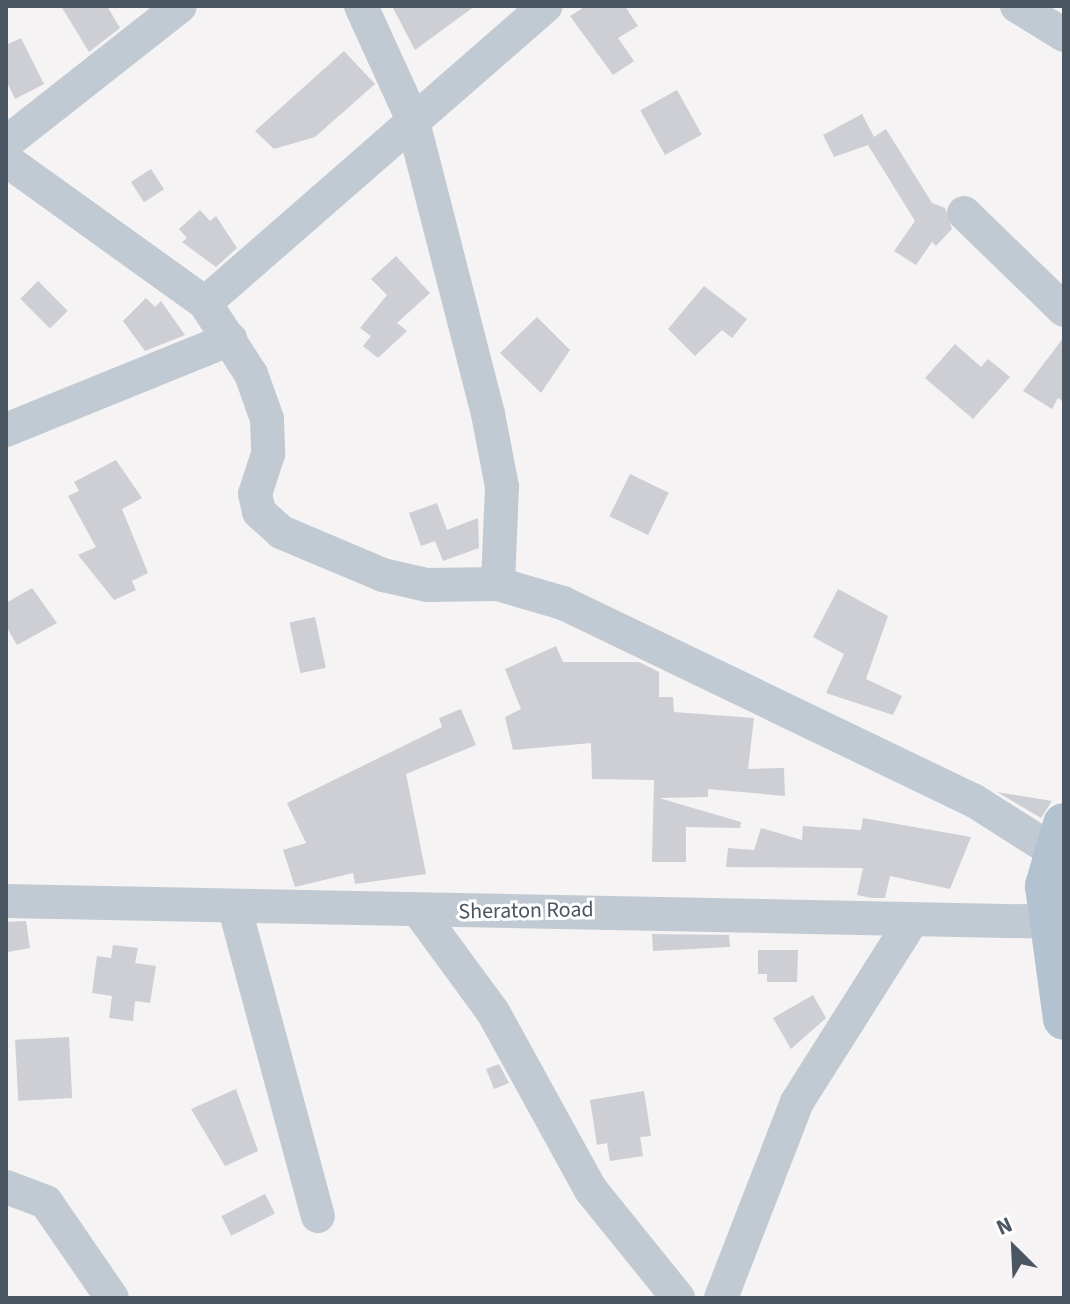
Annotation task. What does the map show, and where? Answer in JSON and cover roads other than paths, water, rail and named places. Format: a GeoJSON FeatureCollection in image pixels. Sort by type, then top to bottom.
{"type":"FeatureCollection","features":[{"type":"Feature","properties":{"kind":"main road"},"geometry":{"type":"LineString","coordinates":[[1059,838],[1055,922],[1064,1019]]}},
{"type":"Feature","properties":{"kind":"street"},"geometry":{"type":"LineString","coordinates":[[361,6],[412,118],[488,414],[502,487],[498,584]]}},
{"type":"Feature","properties":{"kind":"street"},"geometry":{"type":"LineString","coordinates":[[1017,6],[1064,35]]}},
{"type":"Feature","properties":{"kind":"street"},"geometry":{"type":"LineString","coordinates":[[6,143],[174,7]]}},
{"type":"Feature","properties":{"kind":"street"},"geometry":{"type":"LineString","coordinates":[[205,303],[533,10]]}},
{"type":"Feature","properties":{"kind":"street"},"geometry":{"type":"LineString","coordinates":[[6,160],[205,303],[230,339],[267,419],[268,454],[255,494],[259,512],[281,532],[383,575],[427,585],[498,584],[634,632],[973,800],[1059,838]]}},
{"type":"Feature","properties":{"kind":"street"},"geometry":{"type":"LineString","coordinates":[[964,213],[1064,310]]}},
{"type":"Feature","properties":{"kind":"street"},"geometry":{"type":"LineString","coordinates":[[6,430],[230,339]]}},
{"type":"Feature","properties":{"kind":"street","name":"Sheraton Road"},"geometry":{"type":"LineString","coordinates":[[7,899],[421,914],[557,908],[910,923],[1055,922]]}},
{"type":"Feature","properties":{"kind":"street"},"geometry":{"type":"LineString","coordinates":[[235,909],[318,1216]]}},
{"type":"Feature","properties":{"kind":"street"},"geometry":{"type":"LineString","coordinates":[[421,914],[493,1012],[591,1190],[678,1298]]}},
{"type":"Feature","properties":{"kind":"street"},"geometry":{"type":"LineString","coordinates":[[721,1298],[797,1102],[910,923]]}},
{"type":"Feature","properties":{"kind":"street"},"geometry":{"type":"LineString","coordinates":[[6,1187],[46,1202],[112,1298]]}}]}
